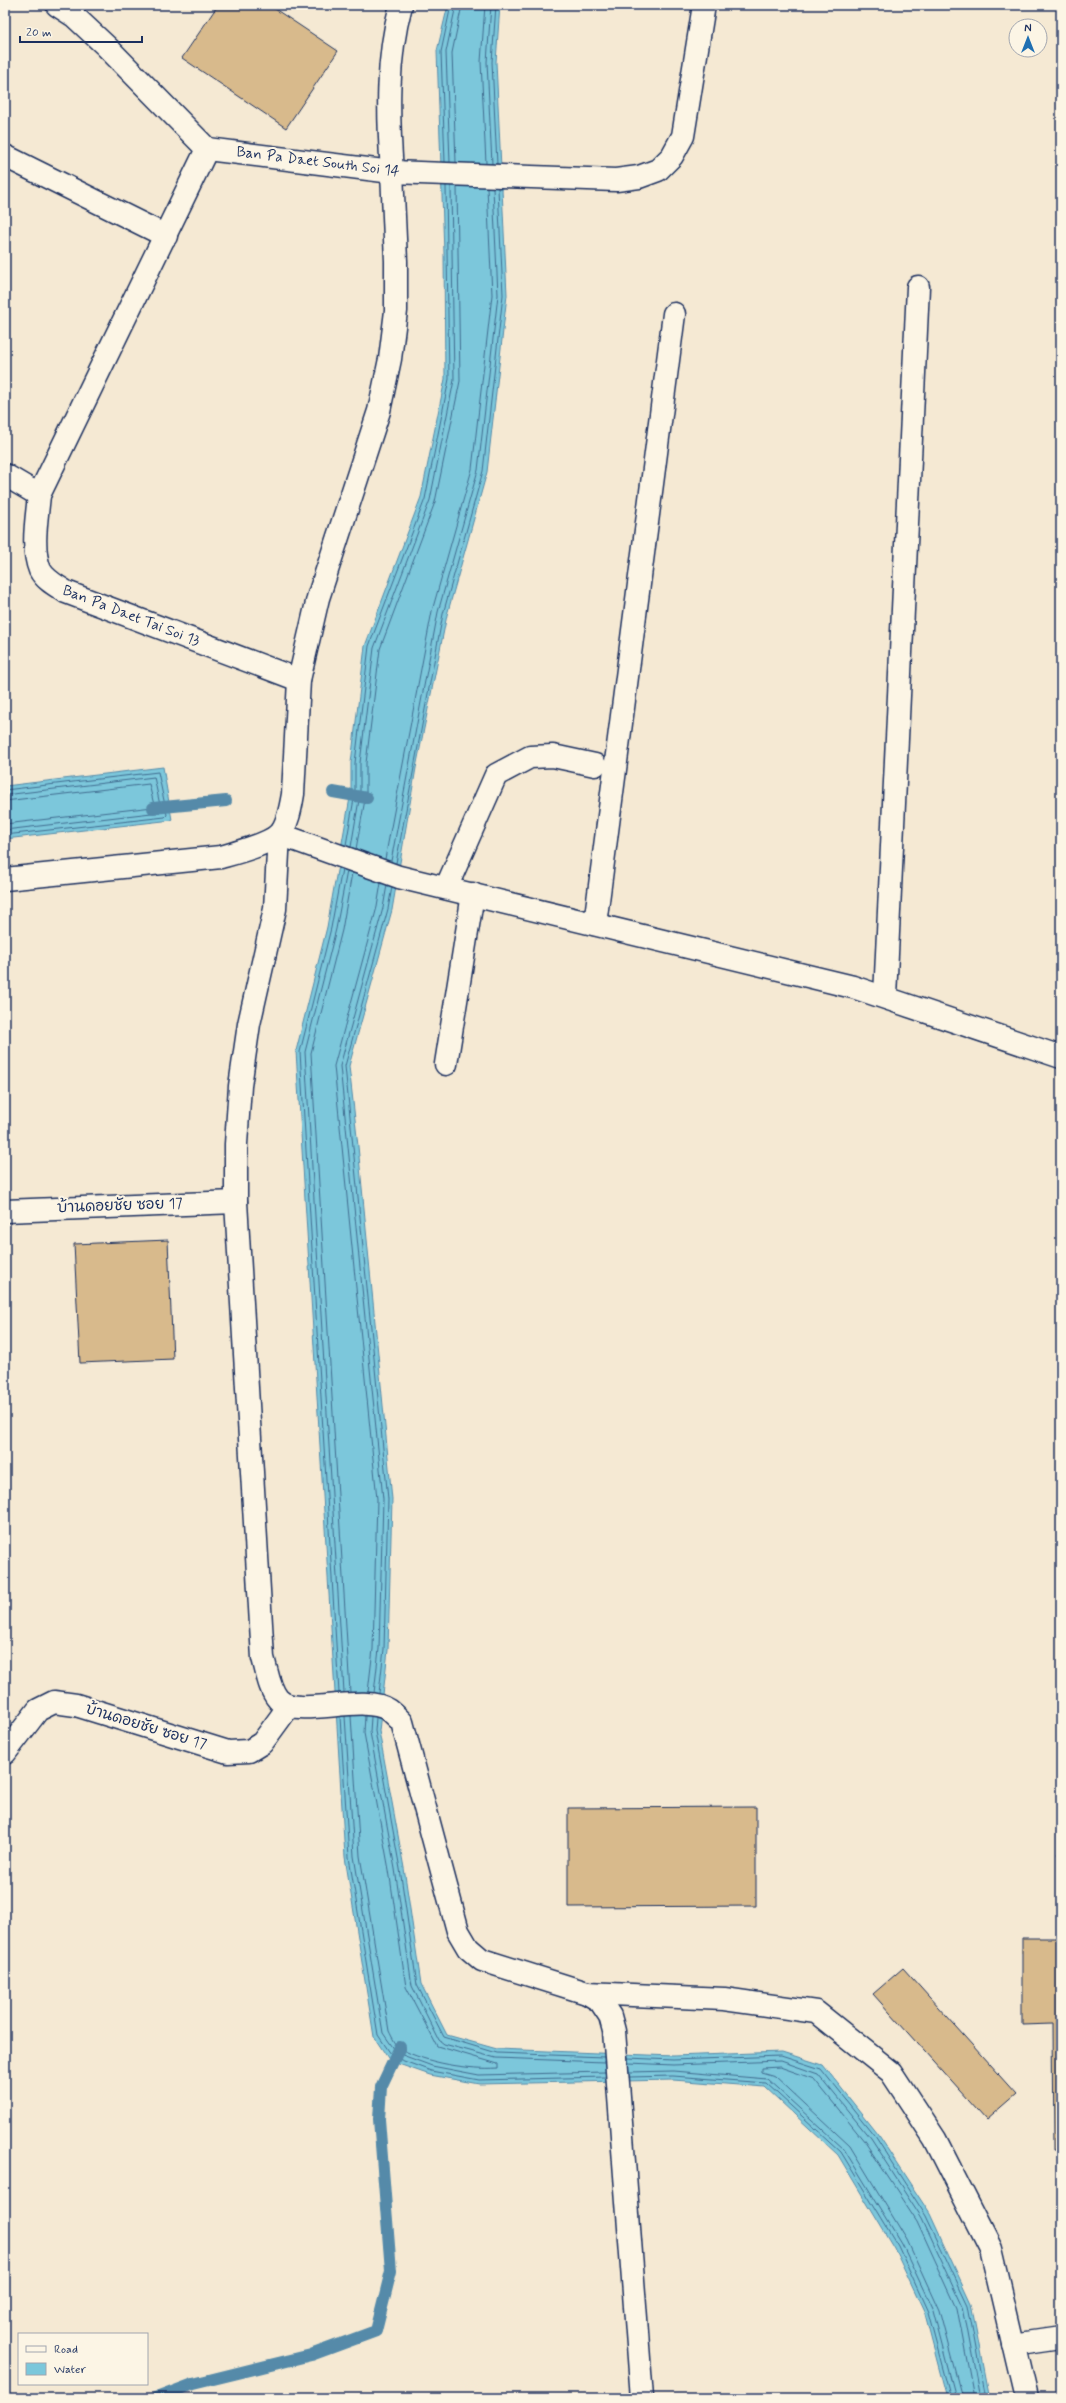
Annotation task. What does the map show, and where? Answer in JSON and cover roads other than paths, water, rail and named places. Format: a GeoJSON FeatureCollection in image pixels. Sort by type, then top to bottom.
{"type":"FeatureCollection","features":[{"type":"Feature","properties":{"kind":"street"},"geometry":{"type":"LineString","coordinates":[[5,475],[38,495],[166,236],[207,149],[106,46],[74,16],[57,5]]}},
{"type":"Feature","properties":{"kind":"street"},"geometry":{"type":"LineString","coordinates":[[401,5],[390,69],[388,123],[396,261],[396,311],[390,359],[379,411],[318,598],[299,680],[293,794],[290,811],[279,834],[275,909],[249,1024],[240,1086],[236,1144],[236,1202],[263,1658],[271,1685],[278,1699],[289,1706],[365,1704],[388,1709],[402,1722],[458,1931],[468,1948],[482,1960],[587,1993],[724,1999],[816,2012],[891,2072],[935,2139],[991,2249],[1026,2398]]}},
{"type":"Feature","properties":{"kind":"street","name":"Ban Pa Daet South Soi 14"},"geometry":{"type":"LineString","coordinates":[[207,149],[392,172],[500,174],[616,180],[639,177],[658,170],[672,156],[683,136],[704,5]]}},
{"type":"Feature","properties":{"kind":"street"},"geometry":{"type":"LineString","coordinates":[[5,156],[166,236]]}},
{"type":"Feature","properties":{"kind":"street"},"geometry":{"type":"LineString","coordinates":[[885,997],[918,287]]}},
{"type":"Feature","properties":{"kind":"street"},"geometry":{"type":"LineString","coordinates":[[595,924],[674,314]]}},
{"type":"Feature","properties":{"kind":"street","name":"Ban Pa Daet Tai Soi 13"},"geometry":{"type":"LineString","coordinates":[[38,495],[37,552],[40,570],[49,581],[66,592],[299,680]]}},
{"type":"Feature","properties":{"kind":"street"},"geometry":{"type":"LineString","coordinates":[[446,888],[496,775],[530,757],[553,756],[595,766]]}},
{"type":"Feature","properties":{"kind":"street"},"geometry":{"type":"LineString","coordinates":[[5,879],[221,857],[254,846],[279,834],[399,877],[771,966],[885,997],[1061,1058]]}},
{"type":"Feature","properties":{"kind":"street"},"geometry":{"type":"LineString","coordinates":[[446,1064],[473,894]]}},
{"type":"Feature","properties":{"kind":"street","name":"บ้านดอยชัย ซอย 17"},"geometry":{"type":"LineString","coordinates":[[5,1211],[236,1202]]}},
{"type":"Feature","properties":{"kind":"street","name":"บ้านดอยชัย ซอย 17"},"geometry":{"type":"LineString","coordinates":[[5,1754],[38,1710],[54,1702],[76,1705],[228,1752],[249,1751],[262,1743],[289,1706]]}},
{"type":"Feature","properties":{"kind":"street"},"geometry":{"type":"LineString","coordinates":[[587,1993],[600,2002],[610,2016],[614,2031],[622,2113],[642,2398]]}},
{"type":"Feature","properties":{"kind":"street"},"geometry":{"type":"LineString","coordinates":[[1013,2344],[1061,2337]]}},
{"type":"Feature","properties":{"kind":"water"},"geometry":{"type":"Polygon","coordinates":[[[448,5],[500,5],[496,62],[507,295],[487,472],[447,615],[416,768],[392,910],[349,1066],[392,1499],[388,1650],[379,1731],[404,1868],[421,1984],[447,2035],[497,2049],[673,2056],[782,2052],[823,2065],[877,2133],[930,2214],[971,2303],[989,2398],[947,2398],[925,2314],[894,2248],[838,2155],[765,2087],[673,2080],[479,2084],[430,2075],[390,2061],[374,2037],[345,1857],[296,1051],[327,927],[351,792],[351,763],[365,646],[421,497],[445,379],[444,253],[437,51],[448,5]]]}},
{"type":"Feature","properties":{"kind":"water"},"geometry":{"type":"Polygon","coordinates":[[[163,767],[172,820],[5,839],[5,786],[163,767]]]}},
{"type":"Feature","properties":{"kind":"waterway"},"geometry":{"type":"LineString","coordinates":[[333,792],[367,798]]}},
{"type":"Feature","properties":{"kind":"waterway"},"geometry":{"type":"LineString","coordinates":[[153,808],[226,801]]}},
{"type":"Feature","properties":{"kind":"waterway"},"geometry":{"type":"LineString","coordinates":[[156,2398],[193,2384],[311,2355],[376,2331],[391,2271],[379,2119],[381,2087],[400,2047]]}}]}
